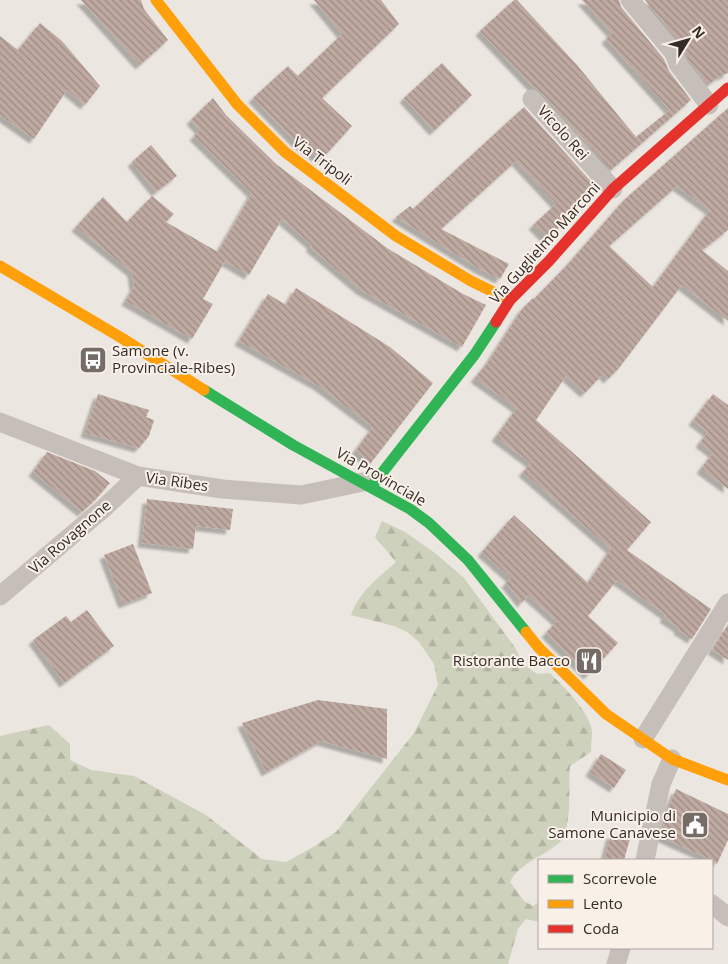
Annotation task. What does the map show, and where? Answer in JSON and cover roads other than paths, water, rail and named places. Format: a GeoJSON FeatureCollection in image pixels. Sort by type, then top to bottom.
{"type":"FeatureCollection","features":[{"type":"Feature","properties":{"kind":"street","name":"Via Tripoli"},"geometry":{"type":"LineString","coordinates":[[156,0],[237,104],[285,152],[396,236],[471,281],[510,300]]}},
{"type":"Feature","properties":{"kind":"street"},"geometry":{"type":"LineString","coordinates":[[630,0],[674,53],[678,64],[709,105]]}},
{"type":"Feature","properties":{"kind":"street","name":"Via Guglielmo Marconi"},"geometry":{"type":"LineString","coordinates":[[367,485],[475,354],[510,300],[549,261],[613,189],[728,88]]}},
{"type":"Feature","properties":{"kind":"street","name":"Vicolo Rei"},"geometry":{"type":"LineString","coordinates":[[532,99],[613,189]]}},
{"type":"Feature","properties":{"kind":"street","name":"Via Provinciale"},"geometry":{"type":"LineString","coordinates":[[0,266],[127,341],[293,445],[410,509],[429,523],[468,560],[539,648],[606,714],[672,759],[728,780]]}},
{"type":"Feature","properties":{"kind":"street","name":"Via Ribes"},"geometry":{"type":"LineString","coordinates":[[0,422],[138,476],[222,489],[301,494],[367,485]]}},
{"type":"Feature","properties":{"kind":"street","name":"Via Rovagnone"},"geometry":{"type":"LineString","coordinates":[[0,596],[104,508],[138,476]]}},
{"type":"Feature","properties":{"kind":"street"},"geometry":{"type":"LineString","coordinates":[[643,739],[728,603]]}},
{"type":"Feature","properties":{"kind":"street"},"geometry":{"type":"LineString","coordinates":[[645,859],[661,784],[672,759]]}},
{"type":"Feature","properties":{"kind":"street"},"geometry":{"type":"LineString","coordinates":[[713,905],[728,917]]}},
{"type":"Feature","properties":{"kind":"street"},"geometry":{"type":"LineString","coordinates":[[616,964],[621,949]]}},
{"type":"Feature","properties":{"kind":"place","name":"Samone (v. Provinciale-Ribes)"},"geometry":{"type":"Point","coordinates":[93,360]}},
{"type":"Feature","properties":{"kind":"place","name":"Ristorante Bacco"},"geometry":{"type":"Point","coordinates":[589,661]}},
{"type":"Feature","properties":{"kind":"place","name":"Municipio di Samone Canavese"},"geometry":{"type":"Point","coordinates":[695,825]}}]}
